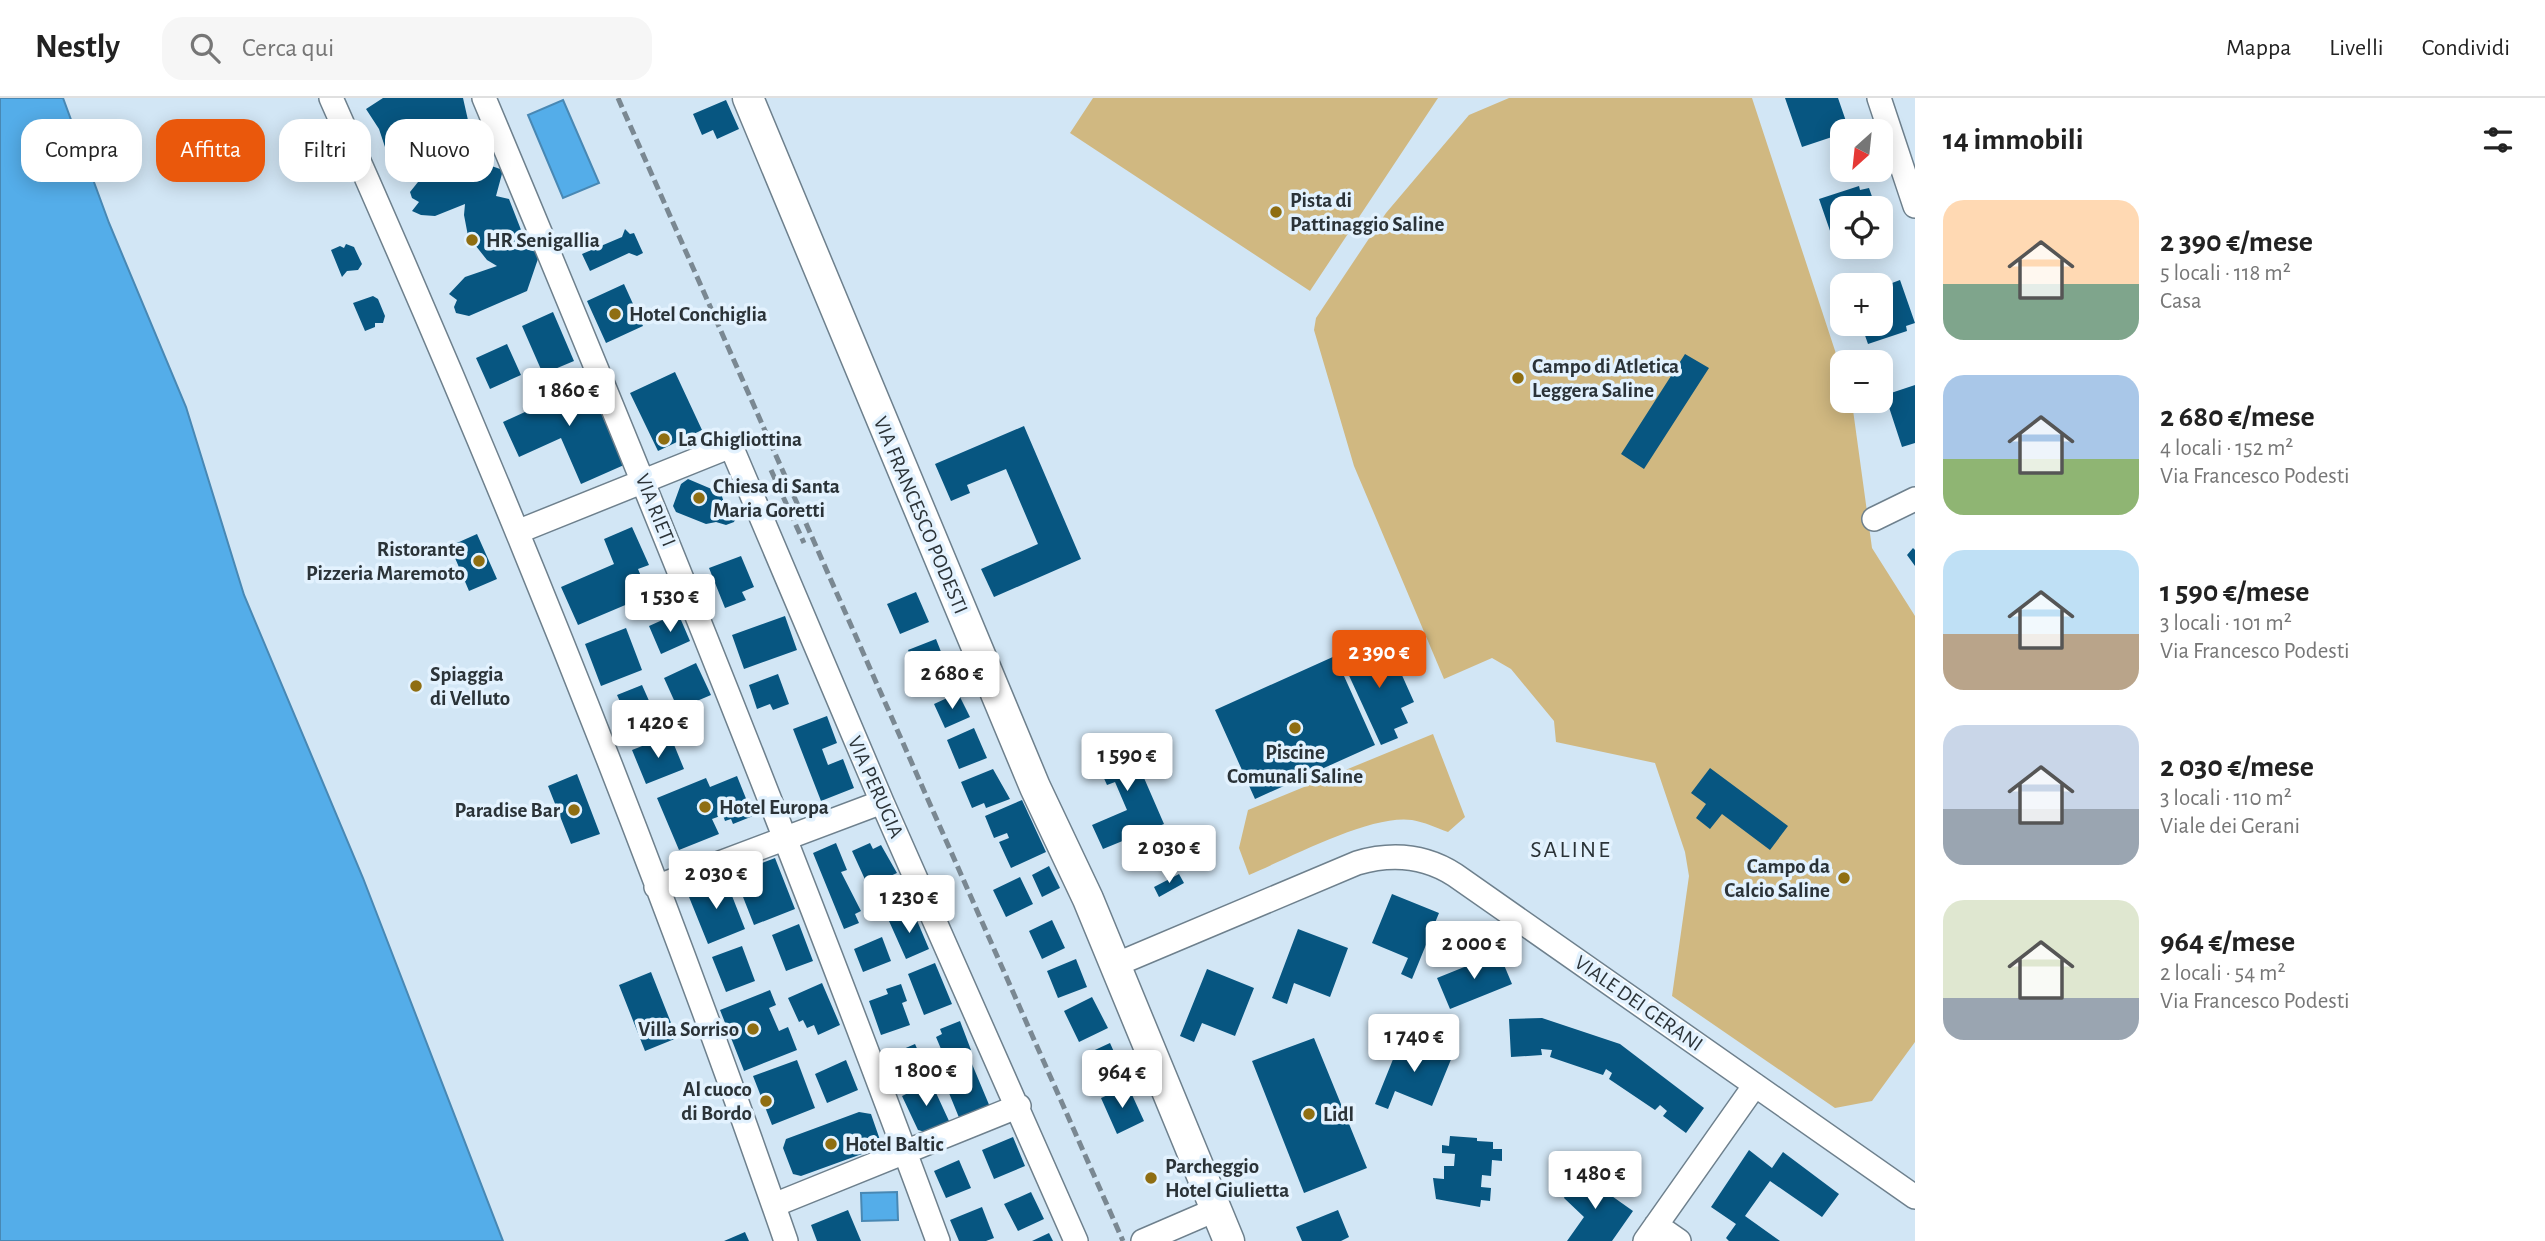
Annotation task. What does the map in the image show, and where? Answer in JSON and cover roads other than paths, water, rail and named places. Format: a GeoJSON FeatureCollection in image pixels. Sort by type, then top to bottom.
{"type":"FeatureCollection","features":[{"type":"Feature","properties":{"kind":"main road","name":"VIA FRANCESCO PODESTI"},"geometry":{"type":"LineString","coordinates":[[748,98],[1030,774],[1115,965],[1228,1241]]}},
{"type":"Feature","properties":{"kind":"street"},"geometry":{"type":"LineString","coordinates":[[331,98],[416,288],[517,532],[656,887],[786,1241]]}},
{"type":"Feature","properties":{"kind":"street","name":"VIA RIETI"},"geometry":{"type":"LineString","coordinates":[[484,98],[644,480],[786,838],[938,1241]]}},
{"type":"Feature","properties":{"kind":"street"},"geometry":{"type":"LineString","coordinates":[[1879,98],[1915,205]]}},
{"type":"Feature","properties":{"kind":"street","name":"VIA PERUGIA"},"geometry":{"type":"LineString","coordinates":[[644,480],[731,446],[882,802],[1019,1106],[1076,1241]]}},
{"type":"Feature","properties":{"kind":"street"},"geometry":{"type":"LineString","coordinates":[[517,532],[644,480]]}},
{"type":"Feature","properties":{"kind":"street"},"geometry":{"type":"LineString","coordinates":[[1874,519],[1915,499]]}},
{"type":"Feature","properties":{"kind":"street"},"geometry":{"type":"LineString","coordinates":[[656,887],[882,802]]}},
{"type":"Feature","properties":{"kind":"street","name":"VIALE DEI GERANI"},"geometry":{"type":"LineString","coordinates":[[1115,965],[1357,863],[1387,857],[1420,859],[1455,875],[1915,1197]]}},
{"type":"Feature","properties":{"kind":"street"},"geometry":{"type":"LineString","coordinates":[[1679,1241],[1651,1233],[1755,1085]]}},
{"type":"Feature","properties":{"kind":"street"},"geometry":{"type":"LineString","coordinates":[[774,1205],[904,1150],[1019,1106]]}},
{"type":"Feature","properties":{"kind":"street"},"geometry":{"type":"LineString","coordinates":[[1143,1241],[1215,1210]]}},
{"type":"Feature","properties":{"kind":"water"},"geometry":{"type":"Polygon","coordinates":[[[0,98],[63,98],[71,119],[21,119],[21,182],[94,182],[186,407],[244,595],[363,878],[503,1241],[0,1241],[0,98]]]}},
{"type":"Feature","properties":{"kind":"water"},"geometry":{"type":"Polygon","coordinates":[[[563,100],[599,183],[563,198],[528,115],[563,100]]]}},
{"type":"Feature","properties":{"kind":"water"},"geometry":{"type":"Polygon","coordinates":[[[897,1192],[898,1220],[862,1221],[861,1193],[897,1192]]]}},
{"type":"Feature","properties":{"kind":"railway"},"geometry":{"type":"LineString","coordinates":[[618,98],[1123,1241]]}},
{"type":"Feature","properties":{"kind":"railway"},"geometry":{"type":"LineString","coordinates":[[771,470],[804,543]]}},
{"type":"Feature","properties":{"kind":"place","name":"Pista di Pattinaggio Saline"},"geometry":{"type":"Point","coordinates":[1276,212]}},
{"type":"Feature","properties":{"kind":"place","name":"HR Senigallia"},"geometry":{"type":"Point","coordinates":[472,240]}},
{"type":"Feature","properties":{"kind":"place","name":"Hotel Conchiglia"},"geometry":{"type":"Point","coordinates":[615,314]}},
{"type":"Feature","properties":{"kind":"place","name":"Campo di Atletica Leggera Saline"},"geometry":{"type":"Point","coordinates":[1518,378]}},
{"type":"Feature","properties":{"kind":"place","name":"La Ghigliottina"},"geometry":{"type":"Point","coordinates":[664,439]}},
{"type":"Feature","properties":{"kind":"place","name":"Chiesa di Santa Maria Goretti"},"geometry":{"type":"Point","coordinates":[699,498]}},
{"type":"Feature","properties":{"kind":"place","name":"Ristorante Pizzeria Maremoto"},"geometry":{"type":"Point","coordinates":[479,561]}},
{"type":"Feature","properties":{"kind":"place","name":"Spiaggia di Velluto"},"geometry":{"type":"Point","coordinates":[416,686]}},
{"type":"Feature","properties":{"kind":"place","name":"Piscine Comunali Saline"},"geometry":{"type":"Point","coordinates":[1295,728]}},
{"type":"Feature","properties":{"kind":"place","name":"Hotel Europa"},"geometry":{"type":"Point","coordinates":[705,807]}},
{"type":"Feature","properties":{"kind":"place","name":"Paradise Bar"},"geometry":{"type":"Point","coordinates":[574,810]}},
{"type":"Feature","properties":{"kind":"place","name":"Campo da Calcio Saline"},"geometry":{"type":"Point","coordinates":[1844,878]}},
{"type":"Feature","properties":{"kind":"place","name":"Villa Sorriso"},"geometry":{"type":"Point","coordinates":[753,1029]}},
{"type":"Feature","properties":{"kind":"place","name":"Al cuoco di Bordo"},"geometry":{"type":"Point","coordinates":[766,1101]}},
{"type":"Feature","properties":{"kind":"place","name":"Lidl"},"geometry":{"type":"Point","coordinates":[1309,1114]}},
{"type":"Feature","properties":{"kind":"place","name":"Hotel Baltic"},"geometry":{"type":"Point","coordinates":[831,1144]}},
{"type":"Feature","properties":{"kind":"place","name":"Parcheggio Hotel Giulietta"},"geometry":{"type":"Point","coordinates":[1151,1178]}},
{"type":"Feature","properties":{"kind":"district","name":"SALINE"},"geometry":{"type":"Point","coordinates":[1571,849]}}]}
